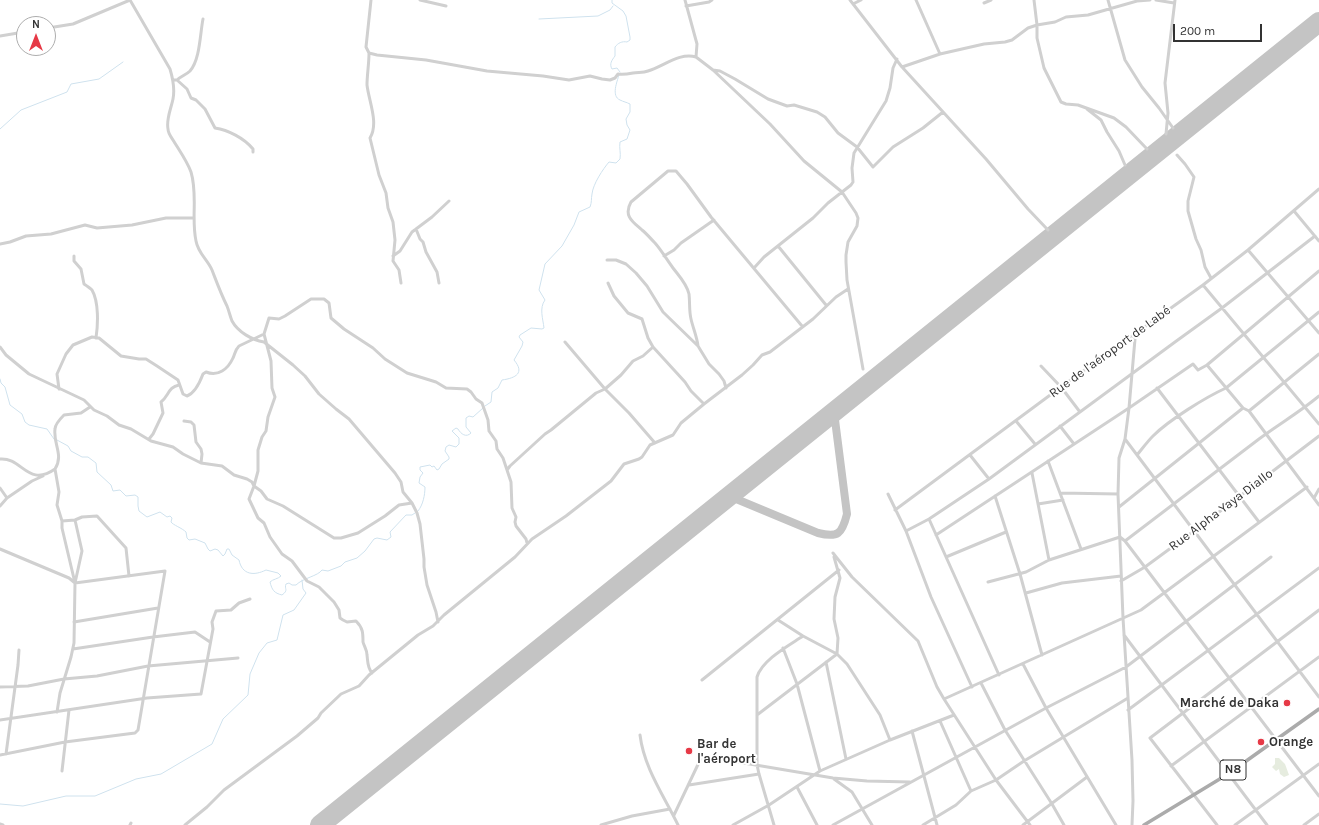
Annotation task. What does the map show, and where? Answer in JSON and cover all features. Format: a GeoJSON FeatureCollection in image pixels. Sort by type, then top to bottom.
{"type":"FeatureCollection","features":[{"type":"Feature","properties":{"kind":"main road","name":"N8"},"geometry":{"type":"LineString","coordinates":[[1144,825],[1228,774],[1319,709]]}},
{"type":"Feature","properties":{"kind":"street"},"geometry":{"type":"LineString","coordinates":[[56,27],[73,24],[130,0],[175,80],[187,89],[191,98],[196,100],[205,109],[215,128],[224,129],[235,135],[251,146],[253,148],[253,152]]}},
{"type":"Feature","properties":{"kind":"street"},"geometry":{"type":"LineString","coordinates":[[371,0],[366,47],[369,53],[367,85],[373,120],[373,132],[370,138],[393,222],[395,240],[393,261],[399,270],[401,283]]}},
{"type":"Feature","properties":{"kind":"street"},"geometry":{"type":"LineString","coordinates":[[420,0],[446,6]]}},
{"type":"Feature","properties":{"kind":"street"},"geometry":{"type":"LineString","coordinates":[[684,0],[697,44],[696,57]]}},
{"type":"Feature","properties":{"kind":"street"},"geometry":{"type":"LineString","coordinates":[[686,6],[709,2],[712,0]]}},
{"type":"Feature","properties":{"kind":"street"},"geometry":{"type":"LineString","coordinates":[[850,0],[902,66],[1048,230]]}},
{"type":"Feature","properties":{"kind":"street"},"geometry":{"type":"LineString","coordinates":[[853,4],[861,0]]}},
{"type":"Feature","properties":{"kind":"street"},"geometry":{"type":"LineString","coordinates":[[916,0],[940,54]]}},
{"type":"Feature","properties":{"kind":"street"},"geometry":{"type":"LineString","coordinates":[[984,3],[990,0]]}},
{"type":"Feature","properties":{"kind":"street"},"geometry":{"type":"LineString","coordinates":[[1034,0],[1037,38],[1044,68],[1060,102],[1086,108],[1119,122],[1126,127],[1147,150]]}},
{"type":"Feature","properties":{"kind":"street"},"geometry":{"type":"LineString","coordinates":[[1108,0],[1125,60],[1142,87],[1173,128]]}},
{"type":"Feature","properties":{"kind":"street"},"geometry":{"type":"LineString","coordinates":[[902,66],[940,54],[984,44],[1012,40],[1028,28],[1055,22],[1066,17],[1088,15],[1137,1],[1150,0]]}},
{"type":"Feature","properties":{"kind":"street"},"geometry":{"type":"LineString","coordinates":[[1156,0],[1174,1],[1165,83],[1168,104],[1166,134]]}},
{"type":"Feature","properties":{"kind":"street"},"geometry":{"type":"LineString","coordinates":[[175,80],[187,74],[194,66],[203,19]]}},
{"type":"Feature","properties":{"kind":"street"},"geometry":{"type":"LineString","coordinates":[[0,36],[16,33]]}},
{"type":"Feature","properties":{"kind":"street"},"geometry":{"type":"LineString","coordinates":[[369,53],[426,60],[480,70],[570,80],[590,76],[610,80],[619,74],[629,75],[647,71],[687,56],[696,57],[770,124],[804,161],[842,192],[856,213],[858,218],[857,226],[848,242],[846,255],[848,289],[863,369]]}},
{"type":"Feature","properties":{"kind":"street"},"geometry":{"type":"LineString","coordinates":[[754,268],[764,257],[813,218],[853,182],[852,159],[857,147],[886,101],[890,88],[893,68],[897,59]]}},
{"type":"Feature","properties":{"kind":"street"},"geometry":{"type":"LineString","coordinates":[[712,70],[735,79],[768,99],[787,106],[794,105],[817,112],[825,117],[838,133],[857,147],[873,167],[893,147],[923,128],[943,112]]}},
{"type":"Feature","properties":{"kind":"street"},"geometry":{"type":"LineString","coordinates":[[175,80],[168,130],[191,172],[196,202],[194,218],[195,235],[199,251],[202,257],[208,261],[232,321],[240,331],[266,344],[293,365],[319,394],[336,410],[349,419],[395,473],[401,482],[403,492],[412,503],[416,511],[420,524],[427,585],[438,622]]}},
{"type":"Feature","properties":{"kind":"street"},"geometry":{"type":"LineString","coordinates":[[1086,108],[1101,120],[1119,151],[1125,165]]}},
{"type":"Feature","properties":{"kind":"street"},"geometry":{"type":"LineString","coordinates":[[1176,155],[1185,164],[1194,177],[1188,201],[1188,211],[1205,267],[1211,278]]}},
{"type":"Feature","properties":{"kind":"street"},"geometry":{"type":"LineString","coordinates":[[698,346],[690,314],[689,294],[687,288],[679,274],[674,270],[652,239],[631,221],[628,208],[637,196],[648,190],[668,171],[676,171],[714,220],[802,326]]}},
{"type":"Feature","properties":{"kind":"street","name":"Rue de l'aéroport de Labé"},"geometry":{"type":"LineString","coordinates":[[895,510],[1133,334],[1203,285],[1248,250],[1319,190]]}},
{"type":"Feature","properties":{"kind":"street"},"geometry":{"type":"LineString","coordinates":[[393,256],[400,251],[412,232],[432,217],[449,201]]}},
{"type":"Feature","properties":{"kind":"street"},"geometry":{"type":"LineString","coordinates":[[1294,211],[1319,241]]}},
{"type":"Feature","properties":{"kind":"street"},"geometry":{"type":"LineString","coordinates":[[0,244],[26,236],[51,234],[85,225],[97,228],[132,225],[166,218],[194,218]]}},
{"type":"Feature","properties":{"kind":"street"},"geometry":{"type":"LineString","coordinates":[[664,256],[714,220]]}},
{"type":"Feature","properties":{"kind":"street"},"geometry":{"type":"LineString","coordinates":[[416,229],[437,272],[439,283]]}},
{"type":"Feature","properties":{"kind":"street"},"geometry":{"type":"LineString","coordinates":[[906,531],[929,519],[989,479],[1222,308],[1315,236]]}},
{"type":"Feature","properties":{"kind":"street"},"geometry":{"type":"LineString","coordinates":[[778,246],[826,305]]}},
{"type":"Feature","properties":{"kind":"street"},"geometry":{"type":"LineString","coordinates":[[1248,250],[1319,333]]}},
{"type":"Feature","properties":{"kind":"street"},"geometry":{"type":"LineString","coordinates":[[74,256],[74,261],[81,269],[84,284],[91,289],[94,295],[98,310],[96,338]]}},
{"type":"Feature","properties":{"kind":"street"},"geometry":{"type":"LineString","coordinates":[[607,260],[616,260],[626,264],[636,272],[647,286],[663,312],[698,346],[709,364],[724,381],[726,388]]}},
{"type":"Feature","properties":{"kind":"street"},"geometry":{"type":"LineString","coordinates":[[936,535],[1032,473],[1193,364],[1198,370],[1207,365],[1319,271]]}},
{"type":"Feature","properties":{"kind":"street"},"geometry":{"type":"LineString","coordinates":[[608,283],[614,296],[628,313],[642,319],[648,338],[653,347],[704,404]]}},
{"type":"Feature","properties":{"kind":"street"},"geometry":{"type":"LineString","coordinates":[[1203,285],[1319,424]]}},
{"type":"Feature","properties":{"kind":"street"},"geometry":{"type":"LineString","coordinates":[[185,825],[207,807],[224,790],[318,718],[321,713],[341,694],[359,686],[372,673],[418,635],[434,626],[484,580],[515,557],[527,543],[566,516],[611,481],[624,464],[642,457],[650,446],[673,435],[682,423],[726,388],[753,365],[762,355],[770,352],[812,319],[826,305],[848,289]]}},
{"type":"Feature","properties":{"kind":"street"},"geometry":{"type":"LineString","coordinates":[[372,673],[367,663],[367,653],[361,627],[356,621],[347,622],[340,618],[339,610],[334,602],[319,587],[305,578],[292,561],[282,554],[270,537],[264,523],[256,515],[249,499],[258,471],[258,450],[262,437],[266,431],[268,417],[275,397],[272,388],[271,361],[264,334],[269,318],[279,319],[311,299],[324,299],[328,303],[331,318],[407,374],[436,382],[446,388],[467,389],[471,392],[476,399],[482,403],[482,408],[488,420],[488,431],[495,439],[497,449],[503,458],[512,491],[512,508],[516,517],[516,526],[526,539],[527,543]]}},
{"type":"Feature","properties":{"kind":"street"},"geometry":{"type":"LineString","coordinates":[[1137,455],[1154,435],[1214,393],[1226,388],[1319,312]]}},
{"type":"Feature","properties":{"kind":"street"},"geometry":{"type":"LineString","coordinates":[[59,389],[57,374],[66,354],[72,345],[92,337],[107,343],[116,353],[121,356],[146,359],[178,380],[183,394],[187,396],[191,394],[203,374],[206,372],[217,374],[230,364],[239,346],[264,334]]}},
{"type":"Feature","properties":{"kind":"street"},"geometry":{"type":"LineString","coordinates":[[1132,825],[1132,760],[1121,581],[1118,494],[1119,458],[1125,439],[1129,408],[1135,339],[1133,334]]}},
{"type":"Feature","properties":{"kind":"street"},"geometry":{"type":"LineString","coordinates":[[565,342],[605,389],[629,413],[655,443]]}},
{"type":"Feature","properties":{"kind":"street"},"geometry":{"type":"LineString","coordinates":[[0,347],[6,355],[29,374],[84,400],[94,410],[107,416],[119,425],[131,429],[149,439],[173,447],[201,463],[222,466],[234,475],[247,479],[252,482],[267,499],[283,506],[334,538],[341,538],[358,532],[399,505],[412,503]]}},
{"type":"Feature","properties":{"kind":"street"},"geometry":{"type":"LineString","coordinates":[[507,470],[545,434],[552,430],[596,393],[605,389],[621,375],[633,361],[643,356],[653,347]]}},
{"type":"Feature","properties":{"kind":"street"},"geometry":{"type":"LineString","coordinates":[[1249,411],[1319,354]]}},
{"type":"Feature","properties":{"kind":"street"},"geometry":{"type":"LineString","coordinates":[[1207,365],[1243,408],[1249,411],[1319,505]]}},
{"type":"Feature","properties":{"kind":"street"},"geometry":{"type":"LineString","coordinates":[[1041,366],[1061,387],[1080,412]]}},
{"type":"Feature","properties":{"kind":"street"},"geometry":{"type":"LineString","coordinates":[[149,439],[163,413],[161,402],[164,400],[169,390],[174,386],[179,385]]}},
{"type":"Feature","properties":{"kind":"street"},"geometry":{"type":"LineString","coordinates":[[1157,388],[1259,522]]}},
{"type":"Feature","properties":{"kind":"street"},"geometry":{"type":"LineString","coordinates":[[1125,541],[1219,469],[1266,434],[1305,408],[1319,396]]}},
{"type":"Feature","properties":{"kind":"street"},"geometry":{"type":"LineString","coordinates":[[0,506],[7,498],[32,481],[55,469],[59,462],[55,429],[57,423],[64,416],[81,413],[90,407]]}},
{"type":"Feature","properties":{"kind":"street"},"geometry":{"type":"LineString","coordinates":[[1119,507],[1243,408]]}},
{"type":"Feature","properties":{"kind":"street"},"geometry":{"type":"LineString","coordinates":[[184,421],[192,422],[194,425],[196,442],[201,448],[201,463]]}},
{"type":"Feature","properties":{"kind":"street"},"geometry":{"type":"LineString","coordinates":[[1016,421],[1035,444]]}},
{"type":"Feature","properties":{"kind":"street"},"geometry":{"type":"LineString","coordinates":[[1060,426],[1074,444]]}},
{"type":"Feature","properties":{"kind":"street","name":"Rue Alpha Yaya Diallo"},"geometry":{"type":"LineString","coordinates":[[1121,581],[1145,567],[1319,436]]}},
{"type":"Feature","properties":{"kind":"street"},"geometry":{"type":"LineString","coordinates":[[1125,439],[1319,698]]}},
{"type":"Feature","properties":{"kind":"street"},"geometry":{"type":"LineString","coordinates":[[970,455],[989,479]]}},
{"type":"Feature","properties":{"kind":"street"},"geometry":{"type":"LineString","coordinates":[[0,458],[5,458],[14,462],[29,473],[45,475]]}},
{"type":"Feature","properties":{"kind":"street"},"geometry":{"type":"LineString","coordinates":[[1048,461],[1081,549]]}},
{"type":"Feature","properties":{"kind":"street"},"geometry":{"type":"LineString","coordinates":[[55,469],[59,492],[57,505],[62,521],[62,528],[75,583]]}},
{"type":"Feature","properties":{"kind":"street"},"geometry":{"type":"LineString","coordinates":[[1032,473],[1049,560]]}},
{"type":"Feature","properties":{"kind":"street"},"geometry":{"type":"LineString","coordinates":[[944,699],[1141,610],[1307,487]]}},
{"type":"Feature","properties":{"kind":"street"},"geometry":{"type":"LineString","coordinates":[[0,488],[7,498]]}},
{"type":"Feature","properties":{"kind":"street"},"geometry":{"type":"LineString","coordinates":[[1314,498],[1319,489]]}},
{"type":"Feature","properties":{"kind":"street"},"geometry":{"type":"LineString","coordinates":[[1060,493],[1118,494]]}},
{"type":"Feature","properties":{"kind":"street"},"geometry":{"type":"LineString","coordinates":[[888,494],[906,531],[931,597],[972,687]]}},
{"type":"Feature","properties":{"kind":"street"},"geometry":{"type":"LineString","coordinates":[[995,496],[1026,593],[1042,655]]}},
{"type":"Feature","properties":{"kind":"street"},"geometry":{"type":"LineString","coordinates":[[1038,504],[1063,500]]}},
{"type":"Feature","properties":{"kind":"street"},"geometry":{"type":"LineString","coordinates":[[62,521],[97,516],[126,548],[129,576]]}},
{"type":"Feature","properties":{"kind":"street"},"geometry":{"type":"LineString","coordinates":[[929,519],[999,675]]}},
{"type":"Feature","properties":{"kind":"street"},"geometry":{"type":"LineString","coordinates":[[57,712],[60,693],[72,649],[75,583],[82,551],[75,520]]}},
{"type":"Feature","properties":{"kind":"street"},"geometry":{"type":"LineString","coordinates":[[946,557],[1006,532]]}},
{"type":"Feature","properties":{"kind":"street"},"geometry":{"type":"LineString","coordinates":[[988,582],[1026,572],[1049,560],[1120,537]]}},
{"type":"Feature","properties":{"kind":"street"},"geometry":{"type":"LineString","coordinates":[[1120,537],[1125,541],[1209,650],[1319,796]]}},
{"type":"Feature","properties":{"kind":"street"},"geometry":{"type":"LineString","coordinates":[[0,549],[69,578],[75,583],[165,571],[148,666],[140,726],[138,730],[135,733],[65,742],[0,755]]}},
{"type":"Feature","properties":{"kind":"street"},"geometry":{"type":"LineString","coordinates":[[837,654],[838,638],[834,619],[836,597],[840,578],[839,570],[833,554],[852,577],[918,641],[937,687],[944,699],[996,780],[1030,823]]}},
{"type":"Feature","properties":{"kind":"street"},"geometry":{"type":"LineString","coordinates":[[833,825],[1005,730],[1126,667],[1271,557]]}},
{"type":"Feature","properties":{"kind":"street"},"geometry":{"type":"LineString","coordinates":[[1128,710],[1319,568]]}},
{"type":"Feature","properties":{"kind":"street"},"geometry":{"type":"LineString","coordinates":[[702,680],[839,570]]}},
{"type":"Feature","properties":{"kind":"street"},"geometry":{"type":"LineString","coordinates":[[1026,593],[1062,583],[1121,576]]}},
{"type":"Feature","properties":{"kind":"street"},"geometry":{"type":"LineString","coordinates":[[0,720],[143,699],[201,694],[213,629],[212,622],[216,611],[231,610],[239,603],[250,600]]}},
{"type":"Feature","properties":{"kind":"street"},"geometry":{"type":"LineString","coordinates":[[74,622],[158,608]]}},
{"type":"Feature","properties":{"kind":"street"},"geometry":{"type":"LineString","coordinates":[[1217,825],[1150,738],[1319,610]]}},
{"type":"Feature","properties":{"kind":"street"},"geometry":{"type":"LineString","coordinates":[[778,620],[803,636],[837,654],[847,664],[880,715],[890,740]]}},
{"type":"Feature","properties":{"kind":"street"},"geometry":{"type":"LineString","coordinates":[[72,649],[153,636],[195,632],[210,642]]}},
{"type":"Feature","properties":{"kind":"street"},"geometry":{"type":"LineString","coordinates":[[1124,635],[1267,825]]}},
{"type":"Feature","properties":{"kind":"street"},"geometry":{"type":"LineString","coordinates":[[774,825],[757,765],[757,677],[759,669],[783,648],[803,636]]}},
{"type":"Feature","properties":{"kind":"street"},"geometry":{"type":"LineString","coordinates":[[783,648],[797,684],[820,771]]}},
{"type":"Feature","properties":{"kind":"street"},"geometry":{"type":"LineString","coordinates":[[6,754],[19,650]]}},
{"type":"Feature","properties":{"kind":"street"},"geometry":{"type":"LineString","coordinates":[[757,715],[837,654]]}},
{"type":"Feature","properties":{"kind":"street"},"geometry":{"type":"LineString","coordinates":[[1172,766],[1319,657]]}},
{"type":"Feature","properties":{"kind":"street"},"geometry":{"type":"LineString","coordinates":[[0,687],[28,686],[64,679],[96,676],[148,666],[238,658]]}},
{"type":"Feature","properties":{"kind":"street"},"geometry":{"type":"LineString","coordinates":[[826,662],[846,759]]}},
{"type":"Feature","properties":{"kind":"street"},"geometry":{"type":"LineString","coordinates":[[1023,664],[1046,708],[1116,825]]}},
{"type":"Feature","properties":{"kind":"street"},"geometry":{"type":"LineString","coordinates":[[981,683],[1005,730],[1064,825]]}},
{"type":"Feature","properties":{"kind":"street"},"geometry":{"type":"LineString","coordinates":[[923,825],[956,805],[971,790],[996,780],[1024,760],[1128,698]]}},
{"type":"Feature","properties":{"kind":"street"},"geometry":{"type":"LineString","coordinates":[[62,771],[70,710]]}},
{"type":"Feature","properties":{"kind":"street"},"geometry":{"type":"LineString","coordinates":[[733,825],[769,805],[820,771],[890,740],[954,715]]}},
{"type":"Feature","properties":{"kind":"street"},"geometry":{"type":"LineString","coordinates":[[940,721],[971,790]]}},
{"type":"Feature","properties":{"kind":"street"},"geometry":{"type":"LineString","coordinates":[[912,731],[937,825]]}},
{"type":"Feature","properties":{"kind":"street"},"geometry":{"type":"LineString","coordinates":[[640,735],[648,766],[678,825]]}},
{"type":"Feature","properties":{"kind":"street"},"geometry":{"type":"LineString","coordinates":[[674,816],[702,756],[833,778],[867,781],[911,782]]}},
{"type":"Feature","properties":{"kind":"street"},"geometry":{"type":"LineString","coordinates":[[1236,825],[1319,764]]}},
{"type":"Feature","properties":{"kind":"street"},"geometry":{"type":"LineString","coordinates":[[689,784],[759,774]]}},
{"type":"Feature","properties":{"kind":"street"},"geometry":{"type":"LineString","coordinates":[[1024,825],[1030,823],[1087,777]]}},
{"type":"Feature","properties":{"kind":"street"},"geometry":{"type":"LineString","coordinates":[[833,778],[852,792],[872,825]]}},
{"type":"Feature","properties":{"kind":"street"},"geometry":{"type":"LineString","coordinates":[[797,787],[818,825]]}},
{"type":"Feature","properties":{"kind":"street"},"geometry":{"type":"LineString","coordinates":[[601,825],[632,816],[670,809]]}},
{"type":"Feature","properties":{"kind":"street"},"geometry":{"type":"LineString","coordinates":[[1304,825],[1319,814]]}},
{"type":"Feature","properties":{"kind":"shaded area"},"geometry":{"type":"Polygon","coordinates":[[[1275,758],[1279,758],[1285,764],[1289,775],[1284,777],[1280,774],[1279,769],[1276,771],[1272,767],[1275,764],[1275,758]]]}},
{"type":"Feature","properties":{"kind":"waterway"},"geometry":{"type":"LineString","coordinates":[[612,0],[612,3],[623,11],[626,16],[630,37],[630,40],[617,44],[615,47],[615,56],[611,65],[612,69],[617,68],[620,72]]}},
{"type":"Feature","properties":{"kind":"waterway"},"geometry":{"type":"LineString","coordinates":[[539,19],[598,16],[610,10],[613,6]]}},
{"type":"Feature","properties":{"kind":"waterway"},"geometry":{"type":"LineString","coordinates":[[0,129],[21,110],[67,92],[71,84],[99,79],[123,62]]}},
{"type":"Feature","properties":{"kind":"waterway"},"geometry":{"type":"LineString","coordinates":[[485,406],[491,402],[492,392],[498,388],[502,380],[511,378],[519,372],[519,368],[514,360],[523,342],[519,337],[520,335],[531,328],[544,328],[542,306],[545,300],[539,290],[545,264],[562,246],[574,225],[579,212],[590,207],[594,186],[604,169],[609,162],[616,163],[620,159],[620,142],[627,139],[630,130],[626,119],[630,112],[630,104],[617,98],[615,89],[619,75]]}},
{"type":"Feature","properties":{"kind":"waterway"},"geometry":{"type":"LineString","coordinates":[[0,379],[1,383],[5,387],[10,405],[22,414],[25,422],[29,425],[47,429],[54,439]]}},
{"type":"Feature","properties":{"kind":"waterway"},"geometry":{"type":"LineString","coordinates":[[418,511],[420,509],[425,490],[425,487],[419,483],[420,477],[423,473],[420,470],[420,467],[430,465],[432,467],[434,466],[437,470],[439,469],[442,464],[449,459],[445,451],[446,447],[449,445],[456,447],[459,444],[459,438],[452,431],[456,428],[464,435],[471,433],[466,427],[466,418],[469,416],[473,417],[483,408]]}},
{"type":"Feature","properties":{"kind":"waterway"},"geometry":{"type":"LineString","coordinates":[[57,440],[68,446],[71,451],[82,457],[88,457],[96,463],[97,472],[111,485],[113,491],[120,490],[126,496],[135,495],[138,497],[139,511],[147,517],[160,512],[167,517],[170,516],[172,518],[171,522],[186,532],[189,540],[195,539],[205,543],[210,551],[215,549],[218,550],[223,556],[227,549],[229,549],[232,555],[239,560],[243,569],[249,573],[257,573],[266,570],[278,573],[281,576],[270,582],[274,591],[282,595],[286,591],[286,584],[289,583],[296,585],[322,570],[328,571],[341,566],[345,562],[357,558],[365,551],[374,539],[377,538],[387,540],[391,537],[390,532],[406,515],[412,515],[415,513]]}},
{"type":"Feature","properties":{"kind":"waterway"},"geometry":{"type":"LineString","coordinates":[[0,804],[23,806],[66,796],[95,796],[136,779],[161,774],[212,744],[223,719],[248,695],[250,674],[259,653],[267,643],[277,640],[283,615],[294,610],[306,593],[303,589],[302,580]]}},
{"type":"Feature","properties":{"kind":"taxiway"},"geometry":{"type":"LineString","coordinates":[[729,496],[818,533],[830,535],[838,533],[843,526],[847,514],[834,412]]}},
{"type":"Feature","properties":{"kind":"runway"},"geometry":{"type":"LineString","coordinates":[[320,825],[1319,22]]}},
{"type":"Feature","properties":{"kind":"place","name":"Marché de Daka"},"geometry":{"type":"Point","coordinates":[1287,703]}},
{"type":"Feature","properties":{"kind":"place","name":"Orange"},"geometry":{"type":"Point","coordinates":[1261,742]}},
{"type":"Feature","properties":{"kind":"place","name":"Bar de l'aéroport"},"geometry":{"type":"Point","coordinates":[689,751]}}]}
